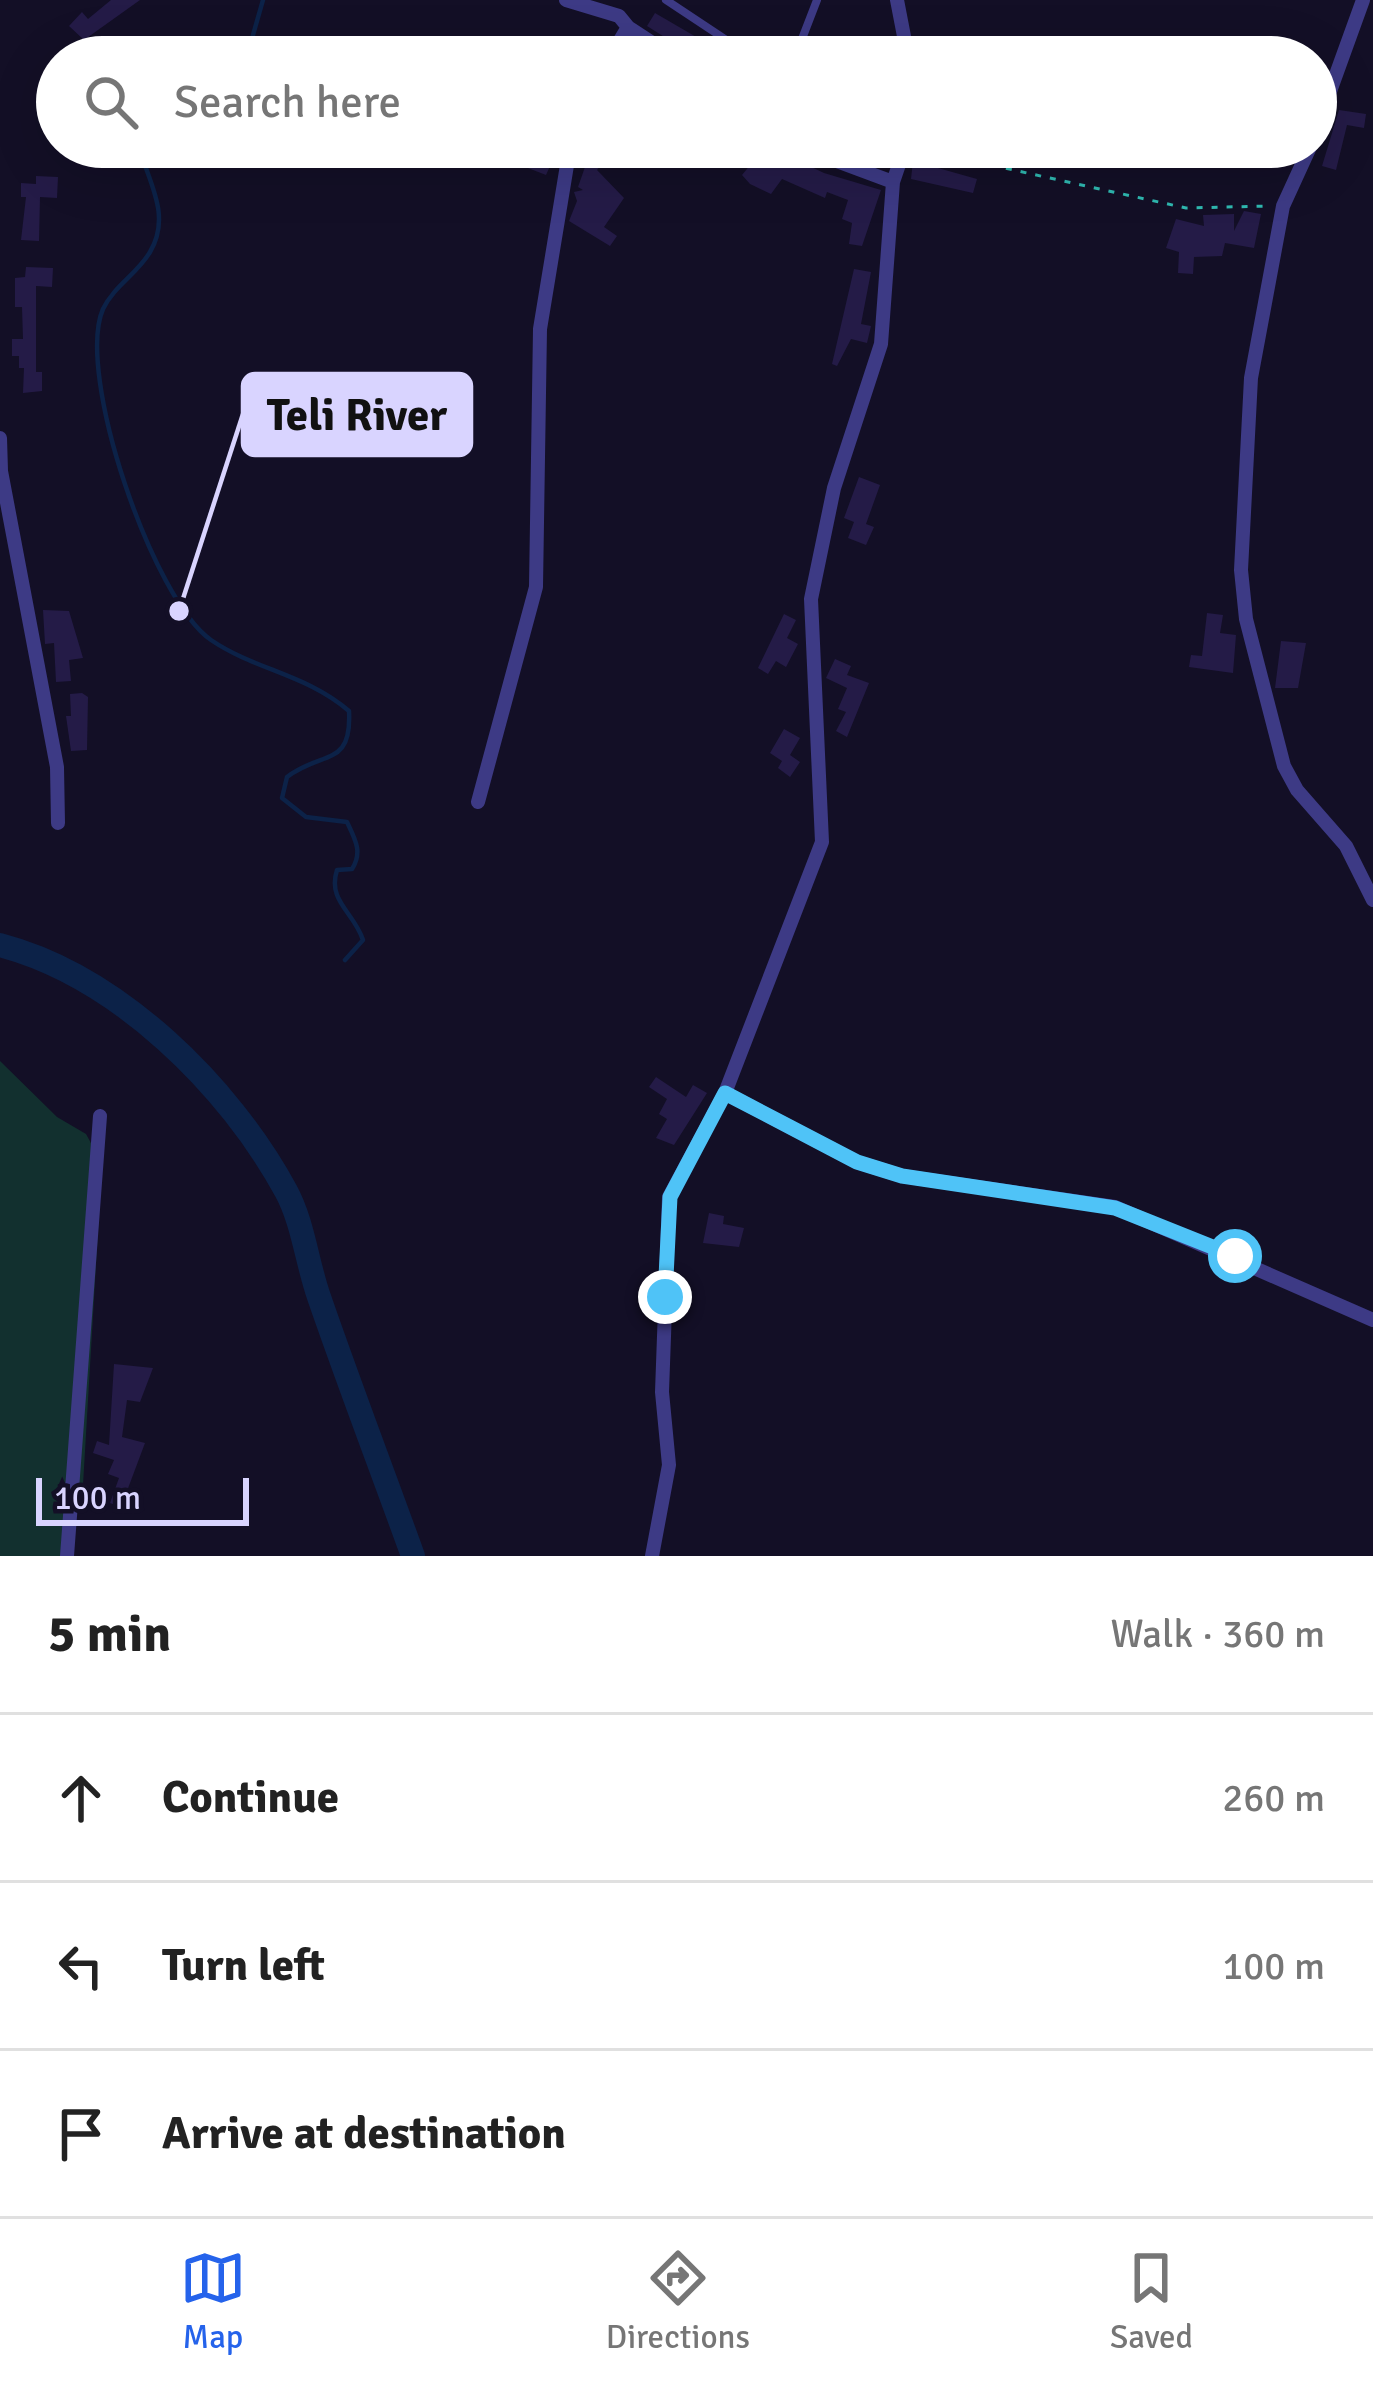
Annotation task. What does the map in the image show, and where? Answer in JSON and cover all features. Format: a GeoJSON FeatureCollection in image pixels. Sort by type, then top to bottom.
{"type":"FeatureCollection","features":[{"type":"Feature","properties":{"kind":"street"},"geometry":{"type":"LineString","coordinates":[[566,0],[619,16],[642,36]]}},
{"type":"Feature","properties":{"kind":"street"},"geometry":{"type":"LineString","coordinates":[[897,0],[904,36]]}},
{"type":"Feature","properties":{"kind":"street"},"geometry":{"type":"LineString","coordinates":[[1337,73],[1364,0]]}},
{"type":"Feature","properties":{"kind":"street"},"geometry":{"type":"LineString","coordinates":[[623,36],[628,27]]}},
{"type":"Feature","properties":{"kind":"street"},"geometry":{"type":"LineString","coordinates":[[478,802],[536,587],[540,328],[567,168]]}},
{"type":"Feature","properties":{"kind":"street"},"geometry":{"type":"LineString","coordinates":[[855,168],[893,182]]}},
{"type":"Feature","properties":{"kind":"street"},"geometry":{"type":"LineString","coordinates":[[652,1556],[669,1466],[662,1392],[670,1197],[725,1093],[822,842],[811,599],[834,488],[881,344],[893,182],[899,168]]}},
{"type":"Feature","properties":{"kind":"street"},"geometry":{"type":"LineString","coordinates":[[1300,168],[1283,206],[1247,415],[1239,536],[1246,619],[1284,766],[1297,790],[1346,846],[1373,900]]}},
{"type":"Feature","properties":{"kind":"street"},"geometry":{"type":"LineString","coordinates":[[0,438],[1,471],[57,767],[58,823]]}},
{"type":"Feature","properties":{"kind":"street"},"geometry":{"type":"LineString","coordinates":[[725,1093],[857,1162],[902,1176],[1115,1208],[1373,1320]]}},
{"type":"Feature","properties":{"kind":"street"},"geometry":{"type":"LineString","coordinates":[[67,1556],[100,1116]]}},
{"type":"Feature","properties":{"kind":"lane"},"geometry":{"type":"LineString","coordinates":[[666,0],[720,36]]}},
{"type":"Feature","properties":{"kind":"lane"},"geometry":{"type":"LineString","coordinates":[[803,36],[817,0]]}},
{"type":"Feature","properties":{"kind":"path"},"geometry":{"type":"LineString","coordinates":[[1004,168],[1186,208],[1283,206]]}},
{"type":"Feature","properties":{"kind":"green space"},"geometry":{"type":"Polygon","coordinates":[[[0,1061],[57,1117],[86,1134],[102,1163],[83,1485],[67,1556],[0,1556],[0,1061]]]}},
{"type":"Feature","properties":{"kind":"building"},"geometry":{"type":"Polygon","coordinates":[[[111,0],[140,0],[90,36],[80,36],[69,26],[82,12],[88,19],[111,0]]]}},
{"type":"Feature","properties":{"kind":"building"},"geometry":{"type":"Polygon","coordinates":[[[655,13],[695,36],[663,36],[647,26],[655,13]]]}},
{"type":"Feature","properties":{"kind":"building"},"geometry":{"type":"Polygon","coordinates":[[[1339,110],[1366,114],[1364,128],[1347,125],[1337,166],[1339,110]]]}},
{"type":"Feature","properties":{"kind":"building"},"geometry":{"type":"Polygon","coordinates":[[[585,168],[598,168],[624,198],[604,227],[617,236],[610,246],[569,221],[577,201],[574,192],[583,190],[578,187],[585,168]]]}},
{"type":"Feature","properties":{"kind":"building"},"geometry":{"type":"Polygon","coordinates":[[[748,168],[813,168],[881,190],[862,246],[849,244],[852,223],[842,219],[848,200],[827,192],[825,198],[782,179],[771,194],[742,175],[748,168]]]}},
{"type":"Feature","properties":{"kind":"building"},"geometry":{"type":"Polygon","coordinates":[[[912,168],[938,168],[977,179],[973,193],[911,179],[912,168]]]}},
{"type":"Feature","properties":{"kind":"building"},"geometry":{"type":"Polygon","coordinates":[[[36,176],[58,177],[57,198],[40,197],[39,241],[21,240],[26,197],[21,197],[21,183],[36,184],[36,176]]]}},
{"type":"Feature","properties":{"kind":"building"},"geometry":{"type":"Polygon","coordinates":[[[1244,211],[1261,214],[1254,248],[1225,243],[1222,256],[1194,257],[1193,274],[1178,273],[1179,252],[1166,248],[1176,219],[1204,226],[1203,215],[1234,214],[1234,231],[1244,211]]]}},
{"type":"Feature","properties":{"kind":"building"},"geometry":{"type":"Polygon","coordinates":[[[26,267],[53,268],[52,287],[36,286],[36,372],[42,372],[42,391],[23,393],[24,368],[19,368],[19,356],[12,356],[12,339],[23,339],[22,307],[15,307],[15,278],[25,277],[26,267]]]}},
{"type":"Feature","properties":{"kind":"building"},"geometry":{"type":"Polygon","coordinates":[[[854,269],[871,272],[861,324],[871,326],[867,343],[851,339],[837,366],[832,364],[854,269]]]}},
{"type":"Feature","properties":{"kind":"building"},"geometry":{"type":"Polygon","coordinates":[[[859,477],[880,485],[866,524],[874,527],[866,545],[848,538],[854,522],[844,518],[859,477]]]}},
{"type":"Feature","properties":{"kind":"building"},"geometry":{"type":"Polygon","coordinates":[[[43,610],[69,611],[83,658],[69,660],[71,681],[56,682],[54,643],[45,644],[43,610]]]}},
{"type":"Feature","properties":{"kind":"building"},"geometry":{"type":"Polygon","coordinates":[[[1207,613],[1223,615],[1220,633],[1236,635],[1233,673],[1189,667],[1191,655],[1202,656],[1207,613]]]}},
{"type":"Feature","properties":{"kind":"building"},"geometry":{"type":"Polygon","coordinates":[[[784,614],[796,620],[787,638],[798,644],[786,667],[776,661],[768,674],[758,668],[784,614]]]}},
{"type":"Feature","properties":{"kind":"building"},"geometry":{"type":"Polygon","coordinates":[[[1281,641],[1306,643],[1298,688],[1275,688],[1281,641]]]}},
{"type":"Feature","properties":{"kind":"building"},"geometry":{"type":"Polygon","coordinates":[[[835,659],[851,666],[847,675],[869,683],[847,737],[836,731],[846,712],[838,709],[847,688],[826,678],[835,659]]]}},
{"type":"Feature","properties":{"kind":"building"},"geometry":{"type":"Polygon","coordinates":[[[70,694],[88,697],[87,750],[71,751],[66,716],[71,716],[70,694]]]}},
{"type":"Feature","properties":{"kind":"building"},"geometry":{"type":"Polygon","coordinates":[[[784,729],[800,738],[790,755],[800,762],[790,777],[778,768],[782,761],[770,753],[784,729]]]}},
{"type":"Feature","properties":{"kind":"building"},"geometry":{"type":"Polygon","coordinates":[[[656,1077],[686,1097],[693,1085],[707,1093],[674,1145],[656,1138],[667,1119],[659,1114],[667,1099],[649,1087],[656,1077]]]}},
{"type":"Feature","properties":{"kind":"building"},"geometry":{"type":"Polygon","coordinates":[[[709,1213],[724,1216],[723,1224],[744,1228],[739,1247],[703,1243],[709,1213]]]}},
{"type":"Feature","properties":{"kind":"building"},"geometry":{"type":"Polygon","coordinates":[[[114,1364],[153,1368],[140,1402],[127,1400],[122,1437],[145,1443],[121,1507],[110,1503],[119,1478],[108,1474],[114,1460],[93,1453],[97,1441],[109,1445],[114,1364]]]}},
{"type":"Feature","properties":{"kind":"waterway"},"geometry":{"type":"LineString","coordinates":[[253,36],[263,0]]}},
{"type":"Feature","properties":{"kind":"waterway"},"geometry":{"type":"LineString","coordinates":[[146,168],[159,211],[156,238],[139,267],[103,309],[97,340],[110,431],[144,535],[189,617],[228,650],[315,689],[349,711],[349,729],[340,750],[287,777],[282,798],[306,817],[347,822],[355,840],[355,863],[352,869],[337,870],[335,881],[338,898],[363,940],[345,960]]}},
{"type":"Feature","properties":{"kind":"waterway"},"geometry":{"type":"LineString","coordinates":[[0,945],[44,960],[127,1009],[202,1075],[262,1152],[297,1216],[319,1297],[413,1556]]}},
{"type":"Feature","properties":{"kind":"place","name":"Teli River"},"geometry":{"type":"Point","coordinates":[179,611]}},
{"type":"Feature","properties":{"kind":"route"},"geometry":{"type":"LineString","coordinates":[[665,1297],[670,1197],[684,1162],[725,1093],[857,1162],[902,1176],[1115,1208],[1235,1256]]}}]}
